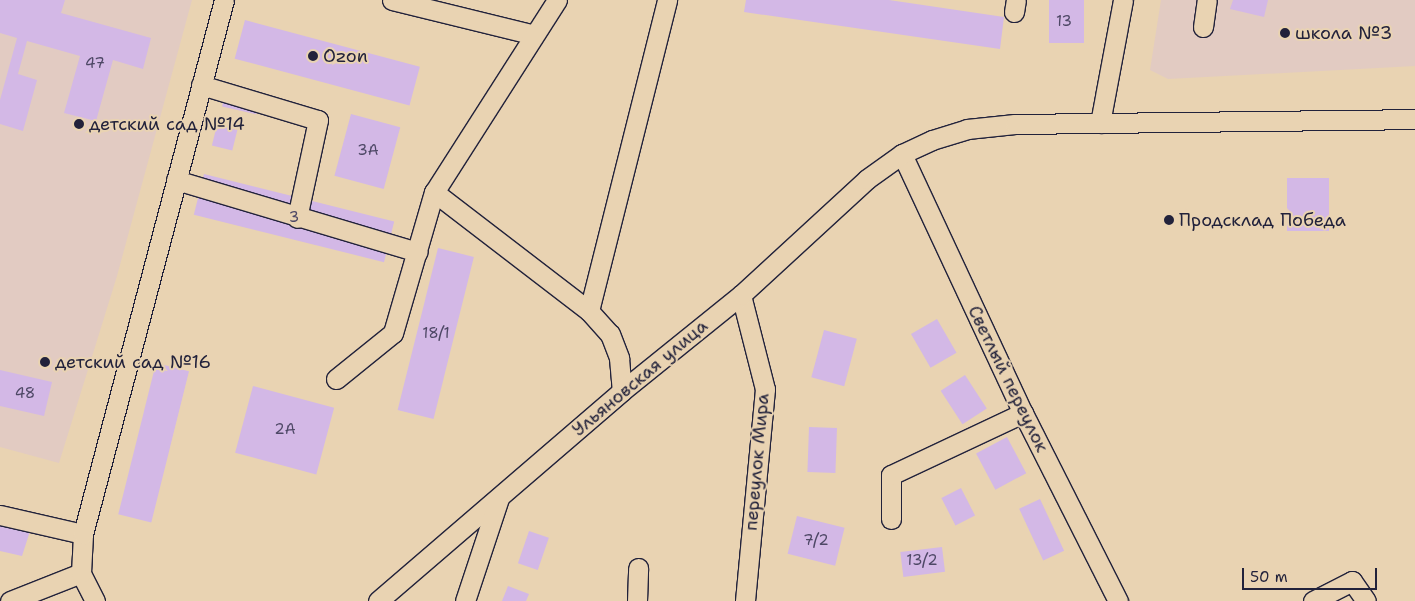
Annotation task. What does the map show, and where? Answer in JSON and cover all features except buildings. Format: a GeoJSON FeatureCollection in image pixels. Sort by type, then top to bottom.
{"type":"FeatureCollection","features":[{"type":"Feature","properties":{"kind":"street"},"geometry":{"type":"LineString","coordinates":[[95,601],[81,573],[83,534],[224,0]]}},
{"type":"Feature","properties":{"kind":"street"},"geometry":{"type":"LineString","coordinates":[[392,0],[534,35]]}},
{"type":"Feature","properties":{"kind":"street"},"geometry":{"type":"LineString","coordinates":[[336,379],[393,333],[434,192],[557,0]]}},
{"type":"Feature","properties":{"kind":"street"},"geometry":{"type":"LineString","coordinates":[[589,311],[667,0]]}},
{"type":"Feature","properties":{"kind":"street"},"geometry":{"type":"LineString","coordinates":[[1100,123],[1123,0]]}},
{"type":"Feature","properties":{"kind":"street"},"geometry":{"type":"LineString","coordinates":[[1203,27],[1207,0]]}},
{"type":"Feature","properties":{"kind":"street"},"geometry":{"type":"LineString","coordinates":[[201,85],[318,120],[298,218]]}},
{"type":"Feature","properties":{"kind":"street","name":"Ульяновская улица"},"geometry":{"type":"LineString","coordinates":[[378,601],[622,391],[741,295],[867,179],[902,154],[968,129],[1100,123],[1415,119]]}},
{"type":"Feature","properties":{"kind":"street","name":"Светлый переулок"},"geometry":{"type":"LineString","coordinates":[[902,154],[1023,414],[1118,601]]}},
{"type":"Feature","properties":{"kind":"street"},"geometry":{"type":"LineString","coordinates":[[176,180],[417,252]]}},
{"type":"Feature","properties":{"kind":"street"},"geometry":{"type":"LineString","coordinates":[[434,192],[589,311],[610,334],[619,358],[622,391]]}},
{"type":"Feature","properties":{"kind":"street","name":"переулок Мира"},"geometry":{"type":"LineString","coordinates":[[741,295],[765,389],[746,601]]}},
{"type":"Feature","properties":{"kind":"street"},"geometry":{"type":"LineString","coordinates":[[891,519],[890,475],[1023,414]]}},
{"type":"Feature","properties":{"kind":"street"},"geometry":{"type":"LineString","coordinates":[[465,601],[500,496]]}},
{"type":"Feature","properties":{"kind":"street"},"geometry":{"type":"LineString","coordinates":[[0,515],[83,534]]}},
{"type":"Feature","properties":{"kind":"street"},"geometry":{"type":"LineString","coordinates":[[637,601],[638,568]]}},
{"type":"Feature","properties":{"kind":"street"},"geometry":{"type":"LineString","coordinates":[[10,601],[81,573]]}},
{"type":"Feature","properties":{"kind":"street"},"geometry":{"type":"LineString","coordinates":[[1313,601],[1352,581],[1366,601]]}},
{"type":"Feature","properties":{"kind":"shaded area","name":"детский сад №14"},"geometry":{"type":"Polygon","coordinates":[[[0,0],[192,0],[117,276],[59,463],[0,447],[0,0]]]}},
{"type":"Feature","properties":{"kind":"shaded area","name":"школа №3"},"geometry":{"type":"Polygon","coordinates":[[[1161,0],[1415,0],[1415,66],[1168,79],[1150,70],[1161,0]]]}},
{"type":"Feature","properties":{"kind":"place","name":"школа №3"},"geometry":{"type":"Point","coordinates":[1285,33]}},
{"type":"Feature","properties":{"kind":"place","name":"Ozon"},"geometry":{"type":"Point","coordinates":[313,56]}},
{"type":"Feature","properties":{"kind":"place","name":"детский сад №14"},"geometry":{"type":"Point","coordinates":[79,124]}},
{"type":"Feature","properties":{"kind":"place","name":"Продсклад Победа"},"geometry":{"type":"Point","coordinates":[1169,220]}},
{"type":"Feature","properties":{"kind":"place","name":"детский сад №16"},"geometry":{"type":"Point","coordinates":[45,362]}}]}
